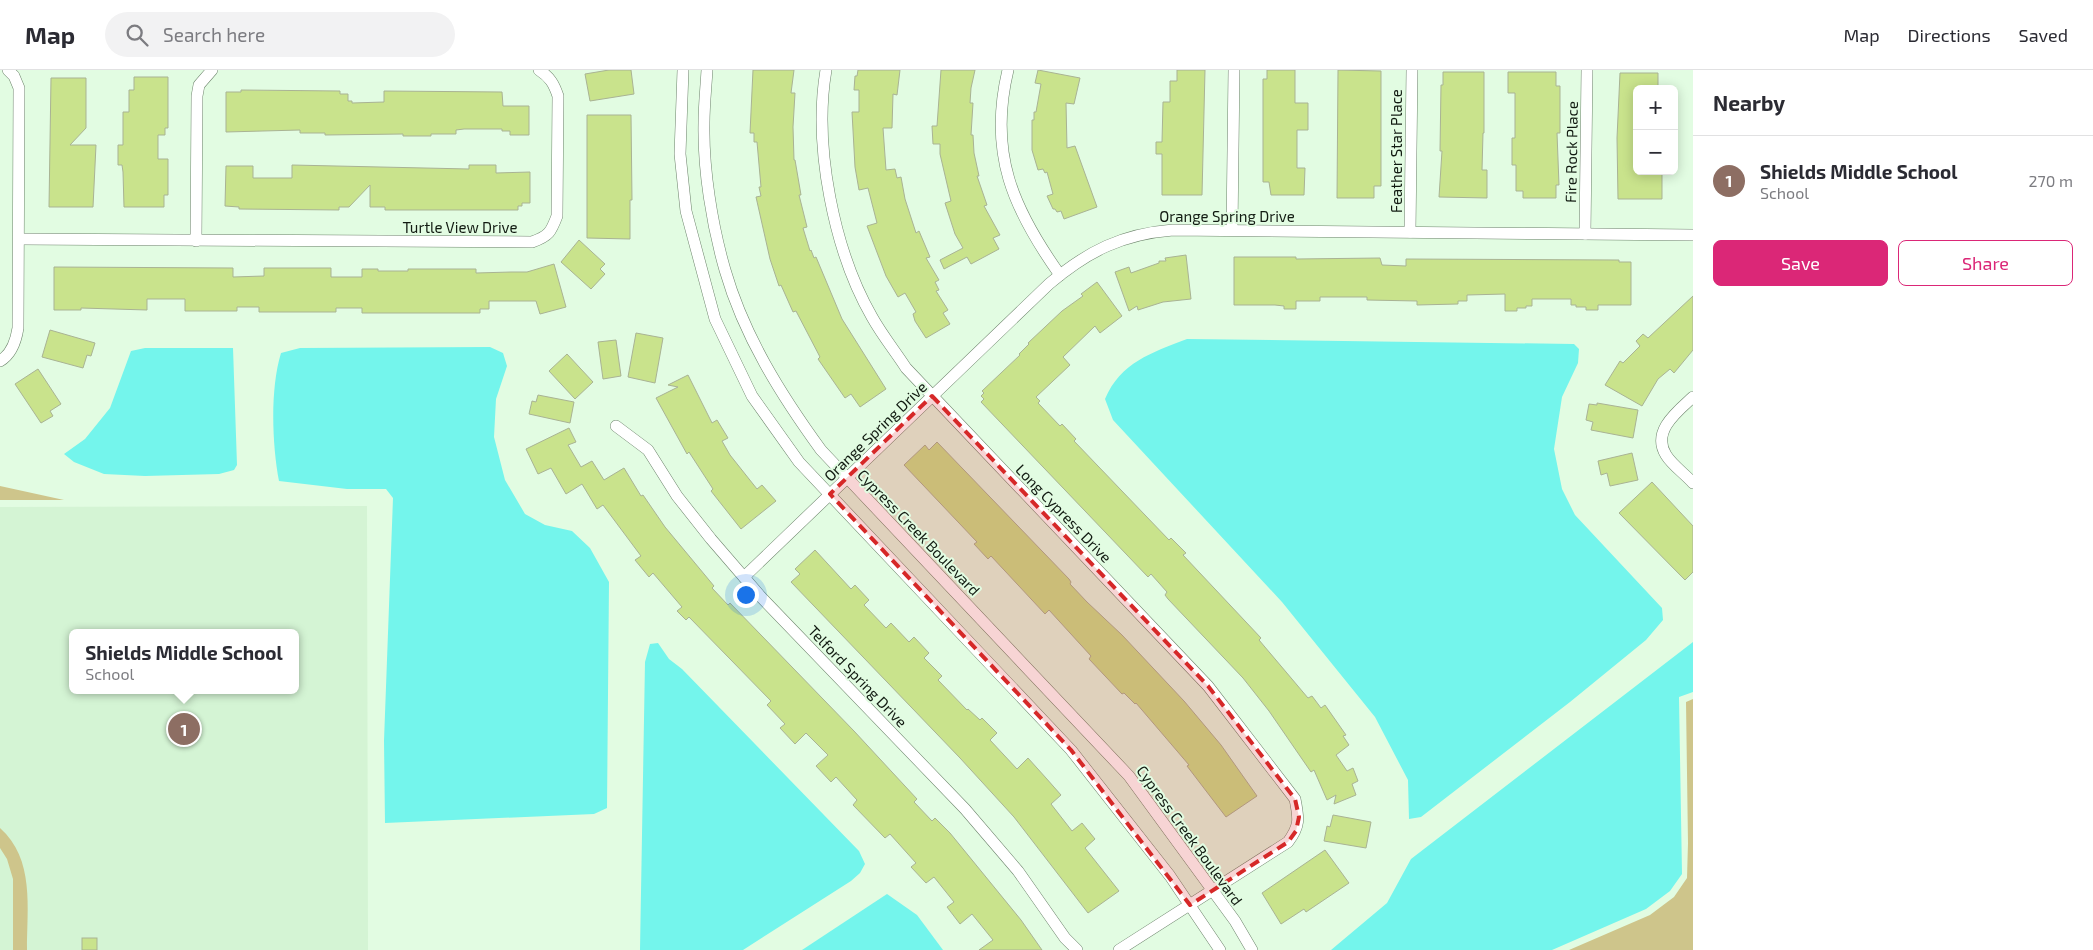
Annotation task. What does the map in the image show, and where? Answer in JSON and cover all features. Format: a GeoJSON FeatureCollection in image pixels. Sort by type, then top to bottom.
{"type":"FeatureCollection","features":[{"type":"Feature","properties":{"kind":"street"},"geometry":{"type":"LineString","coordinates":[[0,361],[10,351],[16,341],[18,328],[19,88],[14,76],[8,70]]}},
{"type":"Feature","properties":{"kind":"street"},"geometry":{"type":"LineString","coordinates":[[196,241],[196,96],[199,85],[212,70]]}},
{"type":"Feature","properties":{"kind":"street","name":"Turtle View Drive"},"geometry":{"type":"LineString","coordinates":[[19,239],[532,242],[543,238],[551,231],[557,216],[558,96],[554,84],[547,75],[539,70]]}},
{"type":"Feature","properties":{"kind":"street"},"geometry":{"type":"LineString","coordinates":[[683,70],[680,154],[686,211],[715,319],[752,396],[799,462],[1071,750],[1170,876],[1220,950]]}},
{"type":"Feature","properties":{"kind":"street","name":"Cypress Creek Boulevard"},"geometry":{"type":"LineString","coordinates":[[707,70],[704,125],[706,168],[713,216],[725,270],[741,315],[760,355],[787,402],[821,450],[1129,776],[1235,921],[1252,950]]}},
{"type":"Feature","properties":{"kind":"street","name":"Long Cypress Drive"},"geometry":{"type":"LineString","coordinates":[[826,70],[824,84],[826,175],[839,237],[854,280],[872,317],[906,368],[1208,686],[1295,800],[1299,817],[1296,831],[1288,842],[1190,905]]}},
{"type":"Feature","properties":{"kind":"street"},"geometry":{"type":"LineString","coordinates":[[1008,70],[1004,84],[1001,118],[1003,155],[1008,177],[1014,199],[1024,221],[1060,275]]}},
{"type":"Feature","properties":{"kind":"street"},"geometry":{"type":"LineString","coordinates":[[1232,230],[1234,70]]}},
{"type":"Feature","properties":{"kind":"street","name":"Feather Star Place"},"geometry":{"type":"LineString","coordinates":[[1410,232],[1412,70]]}},
{"type":"Feature","properties":{"kind":"street","name":"Fire Rock Place"},"geometry":{"type":"LineString","coordinates":[[1585,234],[1587,70]]}},
{"type":"Feature","properties":{"kind":"street","name":"Orange Spring Drive"},"geometry":{"type":"LineString","coordinates":[[744,577],[1060,275],[1072,265],[1103,246],[1150,232],[1173,230],[1693,235]]}},
{"type":"Feature","properties":{"kind":"street"},"geometry":{"type":"LineString","coordinates":[[1693,397],[1668,421],[1663,433],[1662,442],[1665,454],[1693,483]]}},
{"type":"Feature","properties":{"kind":"street","name":"Telford Spring Drive"},"geometry":{"type":"LineString","coordinates":[[616,426],[648,450],[677,496],[744,577],[965,809],[1018,871],[1065,938],[1077,950]]}},
{"type":"Feature","properties":{"kind":"street"},"geometry":{"type":"LineString","coordinates":[[1119,950],[1190,905]]}},
{"type":"Feature","properties":{"kind":"highlighted area"},"geometry":{"type":"Polygon","coordinates":[[[932,396],[1208,686],[1295,799],[1299,817],[1296,831],[1288,842],[1190,905],[1071,750],[830,494],[932,396]]]}},
{"type":"Feature","properties":{"kind":"shaded area"},"geometry":{"type":"Polygon","coordinates":[[[0,486],[64,500],[0,500],[0,486]]]}},
{"type":"Feature","properties":{"kind":"shaded area"},"geometry":{"type":"Polygon","coordinates":[[[367,506],[368,950],[0,950],[0,507],[367,506]]]}},
{"type":"Feature","properties":{"kind":"shaded area"},"geometry":{"type":"Polygon","coordinates":[[[1693,699],[1693,950],[1569,950],[1650,915],[1674,897],[1687,878],[1686,702],[1693,699]]]}},
{"type":"Feature","properties":{"kind":"shaded area"},"geometry":{"type":"Polygon","coordinates":[[[0,828],[11,840],[19,854],[24,869],[28,901],[27,950],[13,950],[13,879],[7,859],[0,848],[0,828]]]}},
{"type":"Feature","properties":{"kind":"water"},"geometry":{"type":"Polygon","coordinates":[[[1187,339],[1574,344],[1579,349],[1578,363],[1562,397],[1554,449],[1562,489],[1575,515],[1662,608],[1663,620],[1646,640],[1570,702],[1421,817],[1409,819],[1408,780],[1375,717],[1282,602],[1113,420],[1105,399],[1112,386],[1128,367],[1149,354],[1187,339]]]}},
{"type":"Feature","properties":{"kind":"water"},"geometry":{"type":"Polygon","coordinates":[[[490,347],[503,353],[507,366],[496,399],[494,437],[505,480],[525,514],[545,525],[572,531],[590,548],[609,582],[607,808],[594,814],[385,823],[384,741],[393,498],[386,489],[347,489],[279,481],[273,417],[277,367],[281,353],[300,348],[490,347]]]}},
{"type":"Feature","properties":{"kind":"water"},"geometry":{"type":"Polygon","coordinates":[[[145,348],[233,348],[237,465],[234,470],[219,474],[145,476],[104,474],[74,462],[64,454],[85,439],[110,408],[131,351],[145,348]]]}},
{"type":"Feature","properties":{"kind":"water"},"geometry":{"type":"Polygon","coordinates":[[[1693,642],[1693,692],[1679,697],[1682,874],[1670,891],[1646,909],[1552,950],[1331,950],[1387,903],[1411,859],[1693,642]]]}},
{"type":"Feature","properties":{"kind":"water"},"geometry":{"type":"Polygon","coordinates":[[[658,643],[669,659],[682,669],[859,851],[865,864],[860,873],[851,881],[743,950],[640,950],[645,662],[650,644],[658,643]]]}},
{"type":"Feature","properties":{"kind":"water"},"geometry":{"type":"Polygon","coordinates":[[[887,894],[917,915],[943,950],[802,950],[887,894]]]}},
{"type":"Feature","properties":{"kind":"building"},"geometry":{"type":"Polygon","coordinates":[[[609,70],[631,70],[634,94],[590,101],[585,74],[609,70]]]}},
{"type":"Feature","properties":{"kind":"building"},"geometry":{"type":"Polygon","coordinates":[[[753,70],[794,70],[791,93],[795,93],[794,160],[801,195],[799,195],[807,227],[803,228],[810,251],[814,258],[816,257],[842,319],[886,389],[860,407],[851,394],[845,398],[818,359],[820,357],[796,311],[793,312],[781,285],[779,286],[770,259],[756,197],[761,196],[757,142],[754,142],[754,133],[750,133],[753,70]]]}},
{"type":"Feature","properties":{"kind":"building"},"geometry":{"type":"Polygon","coordinates":[[[858,70],[900,70],[897,95],[893,94],[892,128],[883,128],[886,170],[895,169],[897,178],[901,177],[905,199],[916,233],[919,231],[930,257],[926,258],[939,280],[935,282],[939,290],[936,291],[948,310],[943,313],[950,324],[926,338],[915,321],[913,314],[916,312],[905,293],[898,297],[886,276],[867,226],[877,223],[868,188],[859,190],[855,167],[852,112],[859,112],[859,90],[854,90],[855,76],[857,76],[858,70]]]}},
{"type":"Feature","properties":{"kind":"building"},"geometry":{"type":"Polygon","coordinates":[[[941,70],[975,70],[970,103],[973,103],[971,135],[973,135],[974,153],[979,176],[977,176],[987,205],[984,206],[1000,235],[993,238],[999,249],[971,264],[967,257],[944,269],[940,260],[963,248],[955,234],[945,203],[951,201],[940,154],[940,144],[933,144],[932,126],[937,126],[941,70]]]}},
{"type":"Feature","properties":{"kind":"building"},"geometry":{"type":"Polygon","coordinates":[[[1038,70],[1080,78],[1074,104],[1066,103],[1067,148],[1075,146],[1097,207],[1064,219],[1061,211],[1057,212],[1053,209],[1047,196],[1053,194],[1047,172],[1045,173],[1043,169],[1038,170],[1032,150],[1032,120],[1034,120],[1034,112],[1036,112],[1041,84],[1035,83],[1038,70]]]}},
{"type":"Feature","properties":{"kind":"building"},"geometry":{"type":"Polygon","coordinates":[[[1177,70],[1205,70],[1202,195],[1162,195],[1162,154],[1156,154],[1156,142],[1162,142],[1163,102],[1170,102],[1170,81],[1177,81],[1177,70]]]}},
{"type":"Feature","properties":{"kind":"building"},"geometry":{"type":"Polygon","coordinates":[[[1267,70],[1295,70],[1295,103],[1308,103],[1308,130],[1297,130],[1297,168],[1305,168],[1304,195],[1271,195],[1269,182],[1263,182],[1263,79],[1267,79],[1267,70]]]}},
{"type":"Feature","properties":{"kind":"building"},"geometry":{"type":"Polygon","coordinates":[[[1338,70],[1381,71],[1381,186],[1374,186],[1374,198],[1337,198],[1338,70]]]}},
{"type":"Feature","properties":{"kind":"building"},"geometry":{"type":"Polygon","coordinates":[[[1443,72],[1484,72],[1482,170],[1487,170],[1487,198],[1439,197],[1442,151],[1440,151],[1441,85],[1443,85],[1443,72]]]}},
{"type":"Feature","properties":{"kind":"building"},"geometry":{"type":"Polygon","coordinates":[[[1508,72],[1556,72],[1556,86],[1560,86],[1560,133],[1557,133],[1559,185],[1556,185],[1556,198],[1523,198],[1523,191],[1516,191],[1516,165],[1512,165],[1512,138],[1515,138],[1515,93],[1508,93],[1508,72]]]}},
{"type":"Feature","properties":{"kind":"building"},"geometry":{"type":"Polygon","coordinates":[[[1620,73],[1658,73],[1658,85],[1633,85],[1633,175],[1662,175],[1662,199],[1618,199],[1617,138],[1620,73]]]}},
{"type":"Feature","properties":{"kind":"building"},"geometry":{"type":"Polygon","coordinates":[[[134,77],[168,77],[168,128],[165,128],[165,135],[158,135],[158,159],[168,159],[168,195],[164,195],[164,207],[124,207],[123,172],[122,165],[118,165],[118,145],[123,145],[123,112],[129,112],[129,90],[134,90],[134,77]]]}},
{"type":"Feature","properties":{"kind":"building"},"geometry":{"type":"Polygon","coordinates":[[[51,78],[86,78],[86,128],[70,145],[96,145],[93,207],[49,207],[51,78]]]}},
{"type":"Feature","properties":{"kind":"building"},"geometry":{"type":"Polygon","coordinates":[[[241,90],[340,91],[340,94],[348,94],[348,101],[352,101],[352,103],[384,102],[384,91],[502,92],[503,106],[529,106],[529,135],[510,135],[510,131],[502,131],[502,129],[464,129],[456,130],[456,134],[431,134],[431,136],[403,136],[403,134],[325,135],[325,133],[300,133],[300,130],[226,132],[226,92],[241,92],[241,90]]]}},
{"type":"Feature","properties":{"kind":"building"},"geometry":{"type":"Polygon","coordinates":[[[587,115],[631,115],[632,200],[630,200],[630,239],[587,238],[587,115]]]}},
{"type":"Feature","properties":{"kind":"building"},"geometry":{"type":"Polygon","coordinates":[[[292,165],[469,169],[469,165],[496,165],[496,173],[530,172],[530,203],[522,203],[522,206],[518,206],[518,210],[385,210],[385,207],[370,207],[370,185],[349,207],[339,207],[339,210],[239,209],[239,207],[225,206],[226,166],[253,166],[253,178],[292,178],[292,165]]]}},
{"type":"Feature","properties":{"kind":"building"},"geometry":{"type":"Polygon","coordinates":[[[579,240],[605,264],[600,269],[605,274],[591,289],[561,262],[579,240]]]}},
{"type":"Feature","properties":{"kind":"building"},"geometry":{"type":"Polygon","coordinates":[[[1186,255],[1191,299],[1163,302],[1138,310],[1137,306],[1129,311],[1115,272],[1129,267],[1131,273],[1159,263],[1159,261],[1166,261],[1165,258],[1186,255]]]}},
{"type":"Feature","properties":{"kind":"building"},"geometry":{"type":"Polygon","coordinates":[[[1234,257],[1296,257],[1296,259],[1380,258],[1382,265],[1406,266],[1406,259],[1619,260],[1619,262],[1631,262],[1631,305],[1598,305],[1598,310],[1586,310],[1586,307],[1571,305],[1571,299],[1532,299],[1532,306],[1517,308],[1517,311],[1505,311],[1505,294],[1467,295],[1467,301],[1458,301],[1458,304],[1417,305],[1417,301],[1367,300],[1367,297],[1320,297],[1320,301],[1296,301],[1296,309],[1284,309],[1284,306],[1275,305],[1234,305],[1234,257]]]}},
{"type":"Feature","properties":{"kind":"building"},"geometry":{"type":"Polygon","coordinates":[[[554,264],[566,307],[540,314],[536,301],[489,301],[489,309],[480,309],[480,313],[362,313],[362,308],[336,308],[336,312],[259,312],[259,307],[237,307],[237,311],[185,311],[185,299],[147,299],[147,310],[81,308],[81,310],[54,310],[54,267],[233,268],[233,277],[264,276],[264,268],[331,268],[331,277],[362,277],[362,269],[408,271],[408,269],[476,269],[476,273],[527,272],[554,264]]]}},
{"type":"Feature","properties":{"kind":"building"},"geometry":{"type":"Polygon","coordinates":[[[1097,282],[1122,316],[1100,333],[1095,326],[1063,357],[1070,365],[1036,397],[1040,401],[1038,403],[1060,426],[1062,424],[1076,439],[1074,441],[1169,540],[1171,538],[1186,553],[1183,555],[1261,638],[1259,640],[1308,698],[1312,696],[1321,708],[1325,705],[1346,735],[1343,736],[1349,745],[1336,755],[1347,771],[1353,768],[1358,781],[1352,784],[1356,795],[1334,804],[1336,795],[1327,800],[1314,770],[1311,772],[1269,711],[1243,678],[1168,599],[1165,595],[1167,592],[1151,574],[1148,577],[981,402],[984,399],[981,396],[984,393],[982,391],[1020,355],[1028,343],[1062,311],[1083,296],[1081,294],[1097,282]]]}},
{"type":"Feature","properties":{"kind":"building"},"geometry":{"type":"Polygon","coordinates":[[[1693,296],[1693,350],[1674,373],[1670,369],[1658,379],[1642,406],[1605,385],[1620,361],[1623,363],[1640,346],[1636,341],[1643,334],[1648,338],[1693,296]]]}},
{"type":"Feature","properties":{"kind":"building"},"geometry":{"type":"Polygon","coordinates":[[[50,330],[95,343],[91,356],[87,355],[83,368],[42,357],[50,330]]]}},
{"type":"Feature","properties":{"kind":"building"},"geometry":{"type":"Polygon","coordinates":[[[636,333],[663,338],[655,383],[628,377],[636,333]]]}},
{"type":"Feature","properties":{"kind":"building"},"geometry":{"type":"Polygon","coordinates":[[[616,340],[621,376],[603,379],[598,342],[616,340]]]}},
{"type":"Feature","properties":{"kind":"building"},"geometry":{"type":"Polygon","coordinates":[[[567,354],[593,382],[575,399],[549,371],[567,354]]]}},
{"type":"Feature","properties":{"kind":"building"},"geometry":{"type":"Polygon","coordinates":[[[38,369],[61,404],[50,411],[53,416],[41,423],[15,384],[38,369]]]}},
{"type":"Feature","properties":{"kind":"building"},"geometry":{"type":"Polygon","coordinates":[[[688,375],[712,423],[717,420],[728,438],[722,441],[730,455],[757,489],[762,485],[776,501],[741,529],[711,491],[713,489],[689,452],[687,454],[656,398],[678,387],[668,385],[688,375]]]}},
{"type":"Feature","properties":{"kind":"building"},"geometry":{"type":"Polygon","coordinates":[[[538,395],[574,402],[570,423],[529,414],[532,401],[536,402],[538,395]]]}},
{"type":"Feature","properties":{"kind":"building"},"geometry":{"type":"Polygon","coordinates":[[[1597,403],[1638,410],[1633,438],[1591,430],[1593,422],[1586,420],[1589,404],[1597,405],[1597,403]]]}},
{"type":"Feature","properties":{"kind":"building"},"geometry":{"type":"Polygon","coordinates":[[[569,428],[576,442],[568,445],[581,467],[592,461],[604,480],[624,468],[641,496],[643,495],[665,527],[714,586],[712,588],[728,605],[730,603],[854,731],[917,799],[914,802],[932,821],[935,818],[950,833],[1021,920],[1042,950],[979,950],[993,940],[972,914],[960,924],[947,907],[954,902],[934,877],[926,883],[911,867],[916,863],[890,834],[885,838],[853,805],[857,800],[836,777],[831,782],[816,766],[828,755],[806,733],[795,744],[780,728],[785,724],[767,705],[771,701],[689,617],[686,620],[677,611],[682,607],[653,573],[649,577],[635,560],[641,556],[603,505],[597,509],[582,484],[566,494],[551,468],[538,474],[526,449],[569,428]]]}},
{"type":"Feature","properties":{"kind":"building"},"geometry":{"type":"Polygon","coordinates":[[[937,442],[1069,579],[1070,584],[1087,602],[1122,635],[1184,701],[1221,745],[1257,796],[1226,817],[1187,766],[1189,765],[1136,703],[1124,693],[1122,694],[1089,659],[1091,656],[1049,610],[1045,614],[991,556],[988,559],[974,544],[977,542],[904,465],[925,445],[929,450],[937,442]]]}},
{"type":"Feature","properties":{"kind":"building"},"geometry":{"type":"Polygon","coordinates":[[[1632,453],[1638,480],[1610,486],[1607,473],[1601,475],[1598,461],[1632,453]]]}},
{"type":"Feature","properties":{"kind":"building"},"geometry":{"type":"Polygon","coordinates":[[[1652,482],[1693,526],[1693,572],[1685,580],[1619,513],[1652,482]]]}},
{"type":"Feature","properties":{"kind":"building"},"geometry":{"type":"Polygon","coordinates":[[[815,550],[851,589],[855,585],[869,600],[864,605],[886,628],[891,623],[909,642],[914,637],[929,653],[924,658],[942,676],[938,680],[967,710],[980,720],[982,718],[997,733],[990,740],[1017,769],[1028,758],[1046,778],[1061,795],[1051,804],[1072,831],[1082,823],[1095,839],[1085,848],[1119,891],[1088,913],[1014,817],[791,582],[800,574],[795,569],[815,550]]]}},
{"type":"Feature","properties":{"kind":"building"},"geometry":{"type":"Polygon","coordinates":[[[1333,815],[1371,822],[1366,848],[1324,841],[1327,826],[1330,827],[1333,815]]]}},
{"type":"Feature","properties":{"kind":"building"},"geometry":{"type":"Polygon","coordinates":[[[1325,850],[1349,883],[1306,912],[1304,909],[1281,924],[1262,893],[1325,850]]]}},
{"type":"Feature","properties":{"kind":"building"},"geometry":{"type":"Polygon","coordinates":[[[82,938],[97,938],[97,950],[82,950],[82,938]]]}},
{"type":"Feature","properties":{"kind":"place","name":"Shields Middle School"},"geometry":{"type":"Point","coordinates":[184,729]}}]}
